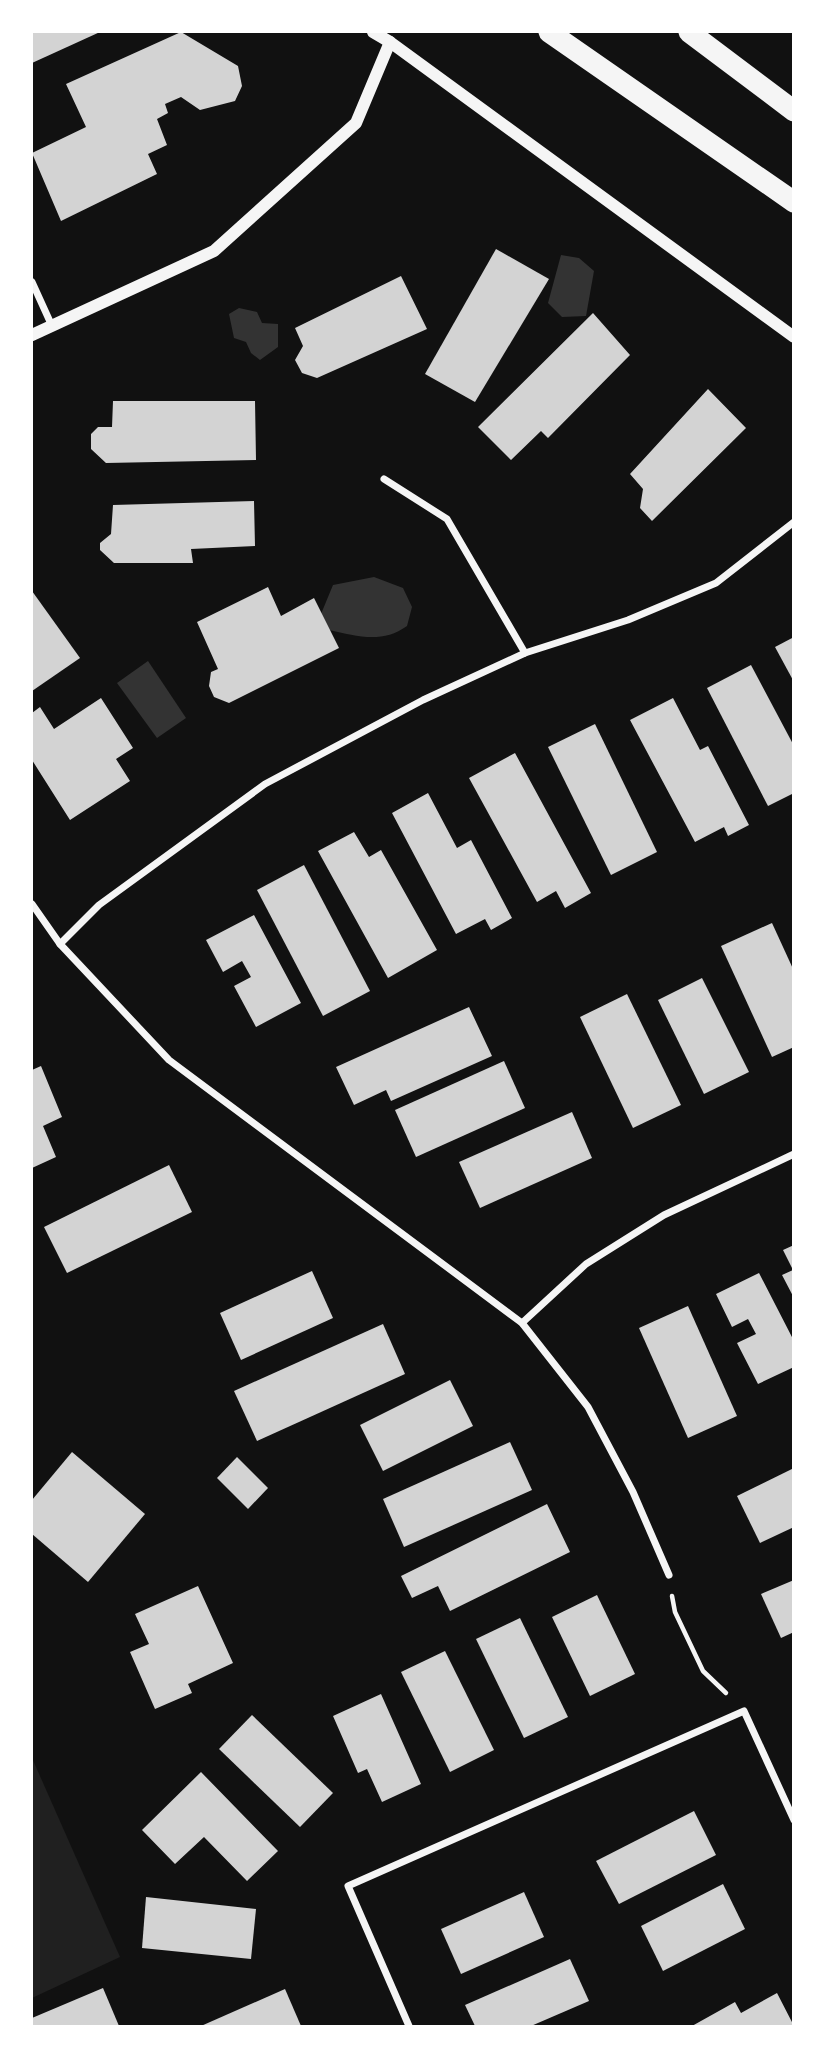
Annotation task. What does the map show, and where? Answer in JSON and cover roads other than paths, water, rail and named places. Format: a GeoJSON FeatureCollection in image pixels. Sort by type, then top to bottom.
{"type":"FeatureCollection","features":[{"type":"Feature","properties":{"kind":"highway"},"geometry":{"type":"LineString","coordinates":[[549,32],[793,202]]}},
{"type":"Feature","properties":{"kind":"highway"},"geometry":{"type":"LineString","coordinates":[[689,32],[793,111]]}},
{"type":"Feature","properties":{"kind":"street"},"geometry":{"type":"LineString","coordinates":[[373,32],[793,337]]}},
{"type":"Feature","properties":{"kind":"street"},"geometry":{"type":"LineString","coordinates":[[32,335],[214,251],[356,122],[390,42]]}},
{"type":"Feature","properties":{"kind":"street"},"geometry":{"type":"LineString","coordinates":[[32,282],[51,326]]}},
{"type":"Feature","properties":{"kind":"street"},"geometry":{"type":"LineString","coordinates":[[384,479],[447,519],[525,653]]}},
{"type":"Feature","properties":{"kind":"street"},"geometry":{"type":"LineString","coordinates":[[60,944],[99,905],[265,784],[424,700],[525,653],[628,620],[716,583],[793,522]]}},
{"type":"Feature","properties":{"kind":"street"},"geometry":{"type":"LineString","coordinates":[[32,904],[60,944],[169,1060],[522,1323],[588,1407],[634,1492],[669,1575]]}},
{"type":"Feature","properties":{"kind":"street"},"geometry":{"type":"LineString","coordinates":[[522,1323],[586,1264],[664,1215],[793,1154]]}},
{"type":"Feature","properties":{"kind":"street"},"geometry":{"type":"LineString","coordinates":[[409,2026],[348,1886],[744,1711],[793,1820]]}}]}
